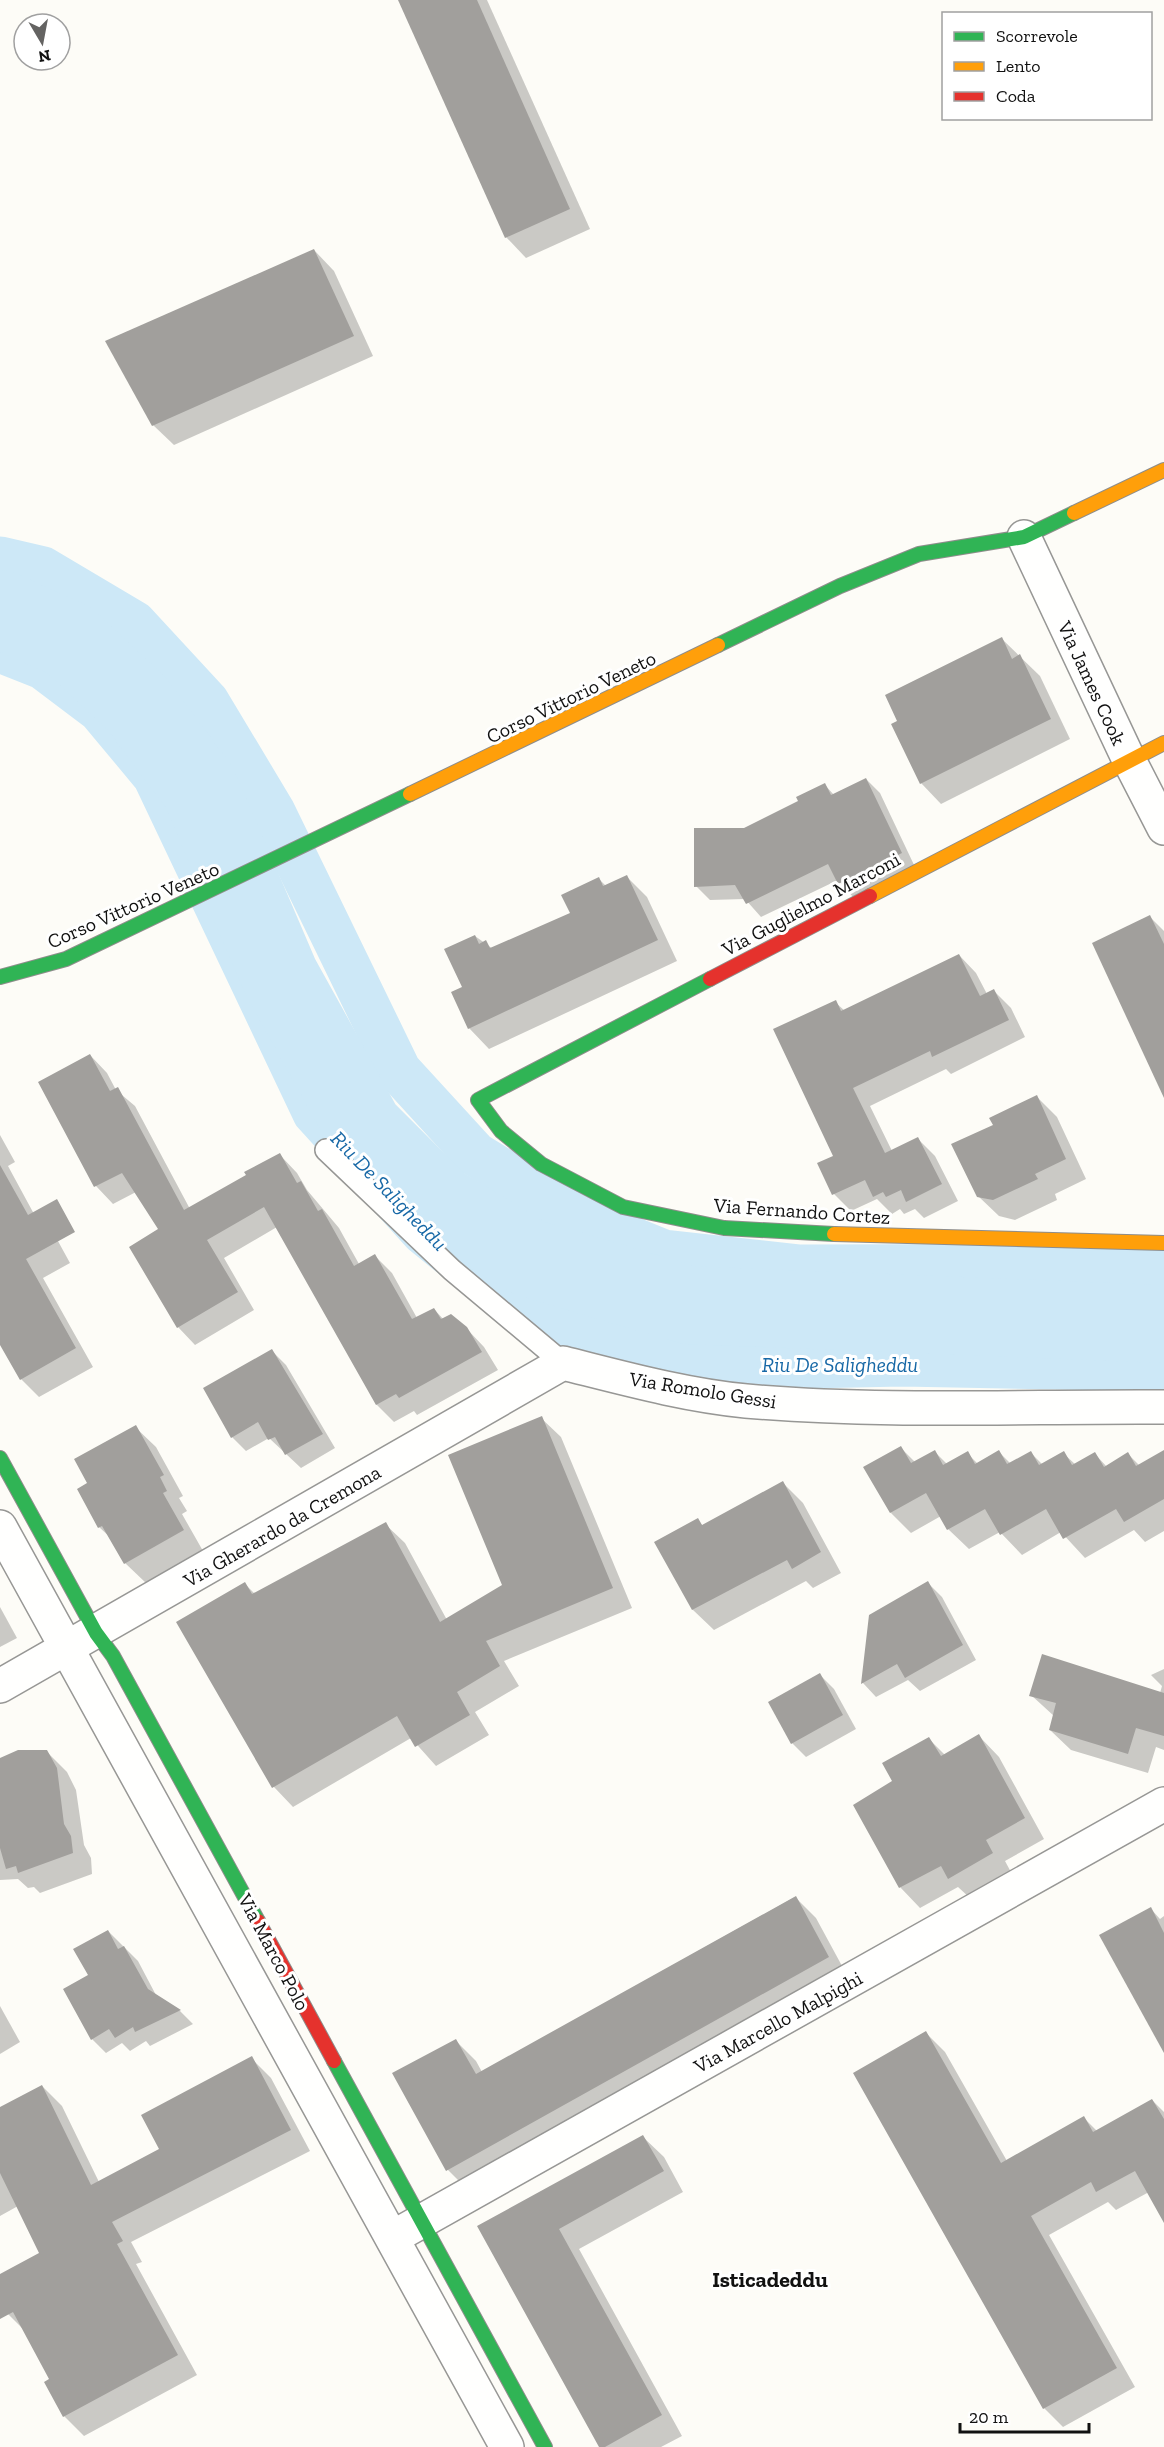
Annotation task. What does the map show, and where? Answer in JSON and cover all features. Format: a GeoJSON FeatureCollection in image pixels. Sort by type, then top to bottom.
{"type":"FeatureCollection","features":[{"type":"Feature","properties":{"kind":"street","name":"Corso Vittorio Veneto"},"geometry":{"type":"LineString","coordinates":[[0,977],[37,969],[66,959],[310,845],[840,586],[919,554],[1024,537],[1164,470]]}},
{"type":"Feature","properties":{"kind":"street","name":"Via James Cook"},"geometry":{"type":"LineString","coordinates":[[1024,537],[1129,760],[1164,828]]}},
{"type":"Feature","properties":{"kind":"street","name":"Via Guglielmo Marconi"},"geometry":{"type":"LineString","coordinates":[[478,1100],[1164,743]]}},
{"type":"Feature","properties":{"kind":"street","name":"Via Fernando Cortez"},"geometry":{"type":"LineString","coordinates":[[478,1100],[501,1131],[541,1164],[623,1207],[634,1210],[724,1228],[795,1233],[1164,1243]]}},
{"type":"Feature","properties":{"kind":"street","name":"Via Romolo Gessi"},"geometry":{"type":"LineString","coordinates":[[563,1363],[646,1384],[744,1401],[854,1406],[1164,1407]]}},
{"type":"Feature","properties":{"kind":"street","name":"Via Gherardo da Cremona"},"geometry":{"type":"LineString","coordinates":[[0,1686],[67,1650],[563,1363]]}},
{"type":"Feature","properties":{"kind":"street","name":"Via Marco Polo"},"geometry":{"type":"LineString","coordinates":[[0,1458],[96,1633],[113,1656],[545,2447]]}},
{"type":"Feature","properties":{"kind":"street","name":"Via Marco Polo"},"geometry":{"type":"LineString","coordinates":[[0,1527],[507,2447]]}},
{"type":"Feature","properties":{"kind":"street","name":"Via Marcello Malpighi"},"geometry":{"type":"LineString","coordinates":[[391,2238],[1164,1804]]}},
{"type":"Feature","properties":{"kind":"lane","name":"Via Romolo Gessi"},"geometry":{"type":"LineString","coordinates":[[326,1150],[452,1270],[563,1363]]}},
{"type":"Feature","properties":{"kind":"building"},"geometry":{"type":"Polygon","coordinates":[[[398,0],[477,0],[570,209],[505,238],[398,0]]]}},
{"type":"Feature","properties":{"kind":"building"},"geometry":{"type":"Polygon","coordinates":[[[314,249],[354,336],[152,426],[105,341],[314,249]]]}},
{"type":"Feature","properties":{"kind":"building"},"geometry":{"type":"Polygon","coordinates":[[[1002,637],[1012,659],[1020,654],[1051,719],[920,784],[891,724],[897,721],[885,695],[1002,637]]]}},
{"type":"Feature","properties":{"kind":"building"},"geometry":{"type":"Polygon","coordinates":[[[866,778],[902,853],[838,884],[828,864],[746,904],[735,885],[694,887],[694,828],[744,828],[798,801],[796,797],[825,783],[831,795],[866,778]]]}},
{"type":"Feature","properties":{"kind":"building"},"geometry":{"type":"Polygon","coordinates":[[[627,875],[658,940],[468,1029],[451,992],[462,987],[444,949],[475,935],[479,944],[486,940],[490,948],[570,913],[561,895],[599,877],[603,886],[627,875]]]}},
{"type":"Feature","properties":{"kind":"building"},"geometry":{"type":"Polygon","coordinates":[[[1150,915],[1164,944],[1164,1098],[1092,943],[1150,915]]]}},
{"type":"Feature","properties":{"kind":"building"},"geometry":{"type":"Polygon","coordinates":[[[959,954],[980,996],[994,989],[1009,1020],[932,1057],[930,1051],[853,1088],[885,1153],[918,1137],[942,1184],[906,1202],[901,1190],[886,1197],[883,1192],[873,1197],[865,1180],[832,1195],[817,1163],[833,1156],[773,1029],[836,1000],[841,1011],[959,954]]]}},
{"type":"Feature","properties":{"kind":"building"},"geometry":{"type":"Polygon","coordinates":[[[90,1054],[110,1091],[118,1087],[184,1210],[246,1175],[244,1172],[280,1153],[297,1183],[301,1181],[318,1211],[322,1209],[354,1266],[375,1254],[412,1319],[434,1308],[441,1319],[451,1314],[467,1327],[482,1352],[399,1398],[396,1394],[376,1405],[264,1207],[207,1240],[238,1292],[177,1328],[129,1247],[158,1229],[122,1173],[94,1187],[38,1082],[90,1054]]]}},
{"type":"Feature","properties":{"kind":"building"},"geometry":{"type":"Polygon","coordinates":[[[1037,1095],[1066,1159],[1035,1174],[1038,1179],[993,1200],[977,1197],[951,1144],[993,1125],[989,1118],[1037,1095]]]}},
{"type":"Feature","properties":{"kind":"building"},"geometry":{"type":"Polygon","coordinates":[[[0,1165],[28,1215],[57,1199],[75,1232],[26,1259],[76,1348],[20,1380],[0,1345],[0,1165]]]}},
{"type":"Feature","properties":{"kind":"building"},"geometry":{"type":"Polygon","coordinates":[[[272,1349],[323,1434],[285,1455],[275,1437],[268,1440],[258,1422],[231,1438],[203,1388],[272,1349]]]}},
{"type":"Feature","properties":{"kind":"building"},"geometry":{"type":"Polygon","coordinates":[[[542,1416],[613,1588],[486,1641],[500,1666],[457,1692],[470,1715],[415,1747],[397,1716],[272,1788],[176,1622],[245,1582],[252,1594],[386,1522],[440,1622],[502,1585],[448,1455],[542,1416]]]}},
{"type":"Feature","properties":{"kind":"building"},"geometry":{"type":"Polygon","coordinates":[[[136,1425],[164,1475],[160,1477],[167,1491],[163,1493],[184,1530],[124,1564],[102,1526],[98,1528],[77,1489],[87,1483],[74,1459],[136,1425]]]}},
{"type":"Feature","properties":{"kind":"building"},"geometry":{"type":"Polygon","coordinates":[[[901,1446],[911,1463],[935,1450],[943,1465],[968,1451],[975,1464],[999,1450],[1007,1464],[1031,1451],[1039,1465],[1064,1451],[1072,1465],[1095,1452],[1104,1467],[1128,1452],[1136,1466],[1164,1450],[1164,1499],[1124,1522],[1116,1509],[1063,1539],[1046,1509],[1000,1535],[985,1509],[947,1530],[926,1493],[890,1513],[863,1467],[901,1446]]]}},
{"type":"Feature","properties":{"kind":"building"},"geometry":{"type":"Polygon","coordinates":[[[783,1481],[821,1552],[792,1569],[787,1560],[692,1610],[654,1542],[698,1518],[702,1525],[783,1481]]]}},
{"type":"Feature","properties":{"kind":"building"},"geometry":{"type":"Polygon","coordinates":[[[928,1581],[963,1645],[905,1678],[897,1664],[861,1684],[869,1615],[928,1581]]]}},
{"type":"Feature","properties":{"kind":"building"},"geometry":{"type":"Polygon","coordinates":[[[1042,1654],[1164,1693],[1164,1736],[1136,1728],[1128,1754],[1049,1730],[1056,1703],[1029,1696],[1042,1654]]]}},
{"type":"Feature","properties":{"kind":"building"},"geometry":{"type":"Polygon","coordinates":[[[820,1673],[843,1715],[791,1744],[768,1702],[820,1673]]]}},
{"type":"Feature","properties":{"kind":"building"},"geometry":{"type":"Polygon","coordinates":[[[979,1734],[1025,1818],[986,1840],[993,1853],[948,1879],[941,1866],[899,1888],[853,1805],[892,1781],[882,1763],[929,1737],[941,1756],[979,1734]]]}},
{"type":"Feature","properties":{"kind":"building"},"geometry":{"type":"Polygon","coordinates":[[[18,1750],[47,1750],[57,1768],[64,1824],[71,1836],[73,1853],[18,1873],[16,1866],[6,1869],[0,1848],[0,1758],[18,1750]]]}},
{"type":"Feature","properties":{"kind":"building"},"geometry":{"type":"Polygon","coordinates":[[[796,1896],[829,1957],[446,2171],[392,2073],[456,2039],[476,2074],[796,1896]]]}},
{"type":"Feature","properties":{"kind":"building"},"geometry":{"type":"Polygon","coordinates":[[[1151,1907],[1164,1933],[1164,2053],[1099,1935],[1151,1907]]]}},
{"type":"Feature","properties":{"kind":"building"},"geometry":{"type":"Polygon","coordinates":[[[108,1930],[118,1949],[124,1946],[148,1989],[181,2010],[135,2032],[133,2027],[115,2038],[109,2029],[91,2040],[63,1989],[88,1975],[73,1949],[108,1930]]]}},
{"type":"Feature","properties":{"kind":"building"},"geometry":{"type":"Polygon","coordinates":[[[926,2031],[1001,2163],[1084,2116],[1093,2132],[1152,2099],[1164,2119],[1164,2223],[1135,2171],[1096,2192],[1091,2182],[1031,2216],[1117,2368],[1043,2409],[853,2073],[926,2031]]]}},
{"type":"Feature","properties":{"kind":"building"},"geometry":{"type":"Polygon","coordinates":[[[252,2056],[291,2130],[112,2222],[123,2241],[117,2244],[178,2355],[63,2417],[44,2382],[49,2379],[13,2312],[0,2319],[0,2274],[39,2253],[0,2173],[0,2107],[42,2085],[91,2185],[159,2149],[141,2115],[252,2056]]]}},
{"type":"Feature","properties":{"kind":"building"},"geometry":{"type":"Polygon","coordinates":[[[643,2135],[664,2171],[559,2229],[662,2415],[605,2447],[599,2447],[477,2226],[643,2135]]]}},
{"type":"Feature","properties":{"kind":"waterway","name":"Riu De Saligheddu"},"geometry":{"type":"LineString","coordinates":[[0,559],[43,569],[134,623],[207,702],[273,812],[399,1071],[475,1154],[575,1216],[664,1252],[800,1267],[1164,1266]]}},
{"type":"Feature","properties":{"kind":"waterway","name":"Riu De Saligheddu"},"geometry":{"type":"LineString","coordinates":[[0,609],[69,640],[137,704],[199,787],[280,976],[364,1128],[440,1204],[529,1258],[689,1305],[1164,1324]]}},
{"type":"Feature","properties":{"kind":"waterway","name":"Riu De Saligheddu"},"geometry":{"type":"LineString","coordinates":[[0,650],[43,667],[100,710],[155,776],[315,1113],[423,1232],[487,1284],[539,1314],[624,1348],[694,1360],[759,1367],[902,1364],[1164,1369]]}},
{"type":"Feature","properties":{"kind":"traffic: fast"},"geometry":{"type":"LineString","coordinates":[[718,645],[840,586],[919,554],[1024,537],[1074,513]]}},
{"type":"Feature","properties":{"kind":"traffic: fast"},"geometry":{"type":"LineString","coordinates":[[0,977],[66,959],[410,794]]}},
{"type":"Feature","properties":{"kind":"traffic: fast"},"geometry":{"type":"LineString","coordinates":[[710,979],[478,1100],[501,1131],[541,1164],[623,1207],[724,1228],[834,1234]]}},
{"type":"Feature","properties":{"kind":"traffic: fast"},"geometry":{"type":"LineString","coordinates":[[0,1458],[96,1633],[113,1656],[258,1921]]}},
{"type":"Feature","properties":{"kind":"traffic: fast"},"geometry":{"type":"LineString","coordinates":[[334,2061],[545,2447]]}},
{"type":"Feature","properties":{"kind":"traffic: slow"},"geometry":{"type":"LineString","coordinates":[[1074,513],[1164,470]]}},
{"type":"Feature","properties":{"kind":"traffic: slow"},"geometry":{"type":"LineString","coordinates":[[410,794],[718,645]]}},
{"type":"Feature","properties":{"kind":"traffic: slow"},"geometry":{"type":"LineString","coordinates":[[870,896],[1164,743]]}},
{"type":"Feature","properties":{"kind":"traffic: slow"},"geometry":{"type":"LineString","coordinates":[[834,1234],[1164,1243]]}},
{"type":"Feature","properties":{"kind":"traffic: jam"},"geometry":{"type":"LineString","coordinates":[[710,979],[870,896]]}},
{"type":"Feature","properties":{"kind":"traffic: jam"},"geometry":{"type":"LineString","coordinates":[[258,1921],[334,2061]]}},
{"type":"Feature","properties":{"kind":"district","name":"Isticadeddu"},"geometry":{"type":"Point","coordinates":[770,2279]}}]}
